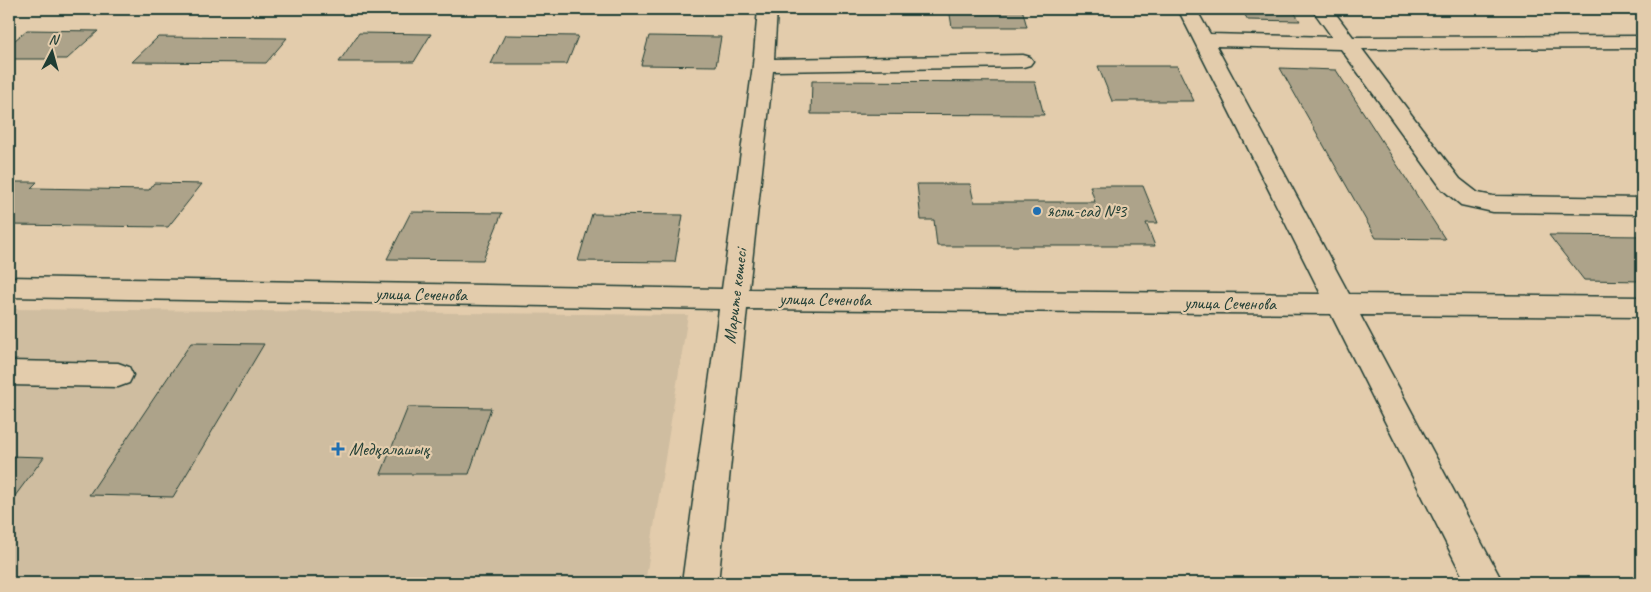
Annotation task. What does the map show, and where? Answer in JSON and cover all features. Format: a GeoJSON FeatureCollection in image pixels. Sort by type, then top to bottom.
{"type":"FeatureCollection","features":[{"type":"Feature","properties":{"kind":"street","name":"Марите көшесі"},"geometry":{"type":"LineString","coordinates":[[700,583],[763,65],[767,9]]}},
{"type":"Feature","properties":{"kind":"street"},"geometry":{"type":"LineString","coordinates":[[1187,9],[1485,583]]}},
{"type":"Feature","properties":{"kind":"street"},"geometry":{"type":"LineString","coordinates":[[1322,9],[1451,184],[1470,198],[1493,204],[1642,206]]}},
{"type":"Feature","properties":{"kind":"street"},"geometry":{"type":"LineString","coordinates":[[1204,40],[1346,43],[1642,42]]}},
{"type":"Feature","properties":{"kind":"street"},"geometry":{"type":"LineString","coordinates":[[763,65],[1023,61]]}},
{"type":"Feature","properties":{"kind":"street","name":"улица Сеченова"},"geometry":{"type":"LineString","coordinates":[[9,287],[734,298],[1642,307]]}},
{"type":"Feature","properties":{"kind":"street"},"geometry":{"type":"LineString","coordinates":[[9,373],[118,375]]}},
{"type":"Feature","properties":{"kind":"shaded area","name":"Медқалашық"},"geometry":{"type":"Polygon","coordinates":[[[9,309],[688,315],[645,583],[9,583],[9,309]]]}},
{"type":"Feature","properties":{"kind":"building"},"geometry":{"type":"Polygon","coordinates":[[[949,9],[1022,9],[1027,27],[952,27],[949,9]]]}},
{"type":"Feature","properties":{"kind":"building"},"geometry":{"type":"Polygon","coordinates":[[[1241,9],[1292,9],[1300,21],[1248,20],[1241,9]]]}},
{"type":"Feature","properties":{"kind":"building"},"geometry":{"type":"Polygon","coordinates":[[[27,30],[98,31],[67,59],[9,59],[9,45],[27,30]]]}},
{"type":"Feature","properties":{"kind":"building"},"geometry":{"type":"Polygon","coordinates":[[[359,33],[431,34],[414,62],[339,62],[359,33]]]}},
{"type":"Feature","properties":{"kind":"building"},"geometry":{"type":"Polygon","coordinates":[[[505,35],[578,36],[567,64],[491,64],[505,35]]]}},
{"type":"Feature","properties":{"kind":"building"},"geometry":{"type":"Polygon","coordinates":[[[649,36],[721,37],[716,66],[641,65],[649,36]]]}},
{"type":"Feature","properties":{"kind":"building"},"geometry":{"type":"Polygon","coordinates":[[[158,37],[287,38],[266,63],[132,62],[158,37]]]}},
{"type":"Feature","properties":{"kind":"building"},"geometry":{"type":"Polygon","coordinates":[[[1098,66],[1177,66],[1194,101],[1112,101],[1098,66]]]}},
{"type":"Feature","properties":{"kind":"building"},"geometry":{"type":"Polygon","coordinates":[[[1280,68],[1336,70],[1445,239],[1376,238],[1280,68]]]}},
{"type":"Feature","properties":{"kind":"building"},"geometry":{"type":"Polygon","coordinates":[[[812,81],[1035,82],[1044,115],[811,114],[812,81]]]}},
{"type":"Feature","properties":{"kind":"building"},"geometry":{"type":"Polygon","coordinates":[[[9,182],[37,182],[31,188],[149,190],[154,183],[202,184],[168,227],[9,225],[9,182]]]}},
{"type":"Feature","properties":{"kind":"building","name":"ясли-сад №3"},"geometry":{"type":"Polygon","coordinates":[[[917,184],[970,184],[974,202],[1095,202],[1090,186],[1143,186],[1158,223],[1146,223],[1155,246],[937,246],[934,220],[921,220],[917,184]]]}},
{"type":"Feature","properties":{"kind":"building"},"geometry":{"type":"Polygon","coordinates":[[[411,212],[502,213],[483,260],[387,259],[411,212]]]}},
{"type":"Feature","properties":{"kind":"building"},"geometry":{"type":"Polygon","coordinates":[[[592,214],[683,215],[675,262],[578,261],[592,214]]]}},
{"type":"Feature","properties":{"kind":"building"},"geometry":{"type":"Polygon","coordinates":[[[1549,235],[1642,236],[1642,281],[1584,280],[1549,235]]]}},
{"type":"Feature","properties":{"kind":"building"},"geometry":{"type":"Polygon","coordinates":[[[191,343],[264,344],[173,497],[89,495],[191,343]]]}},
{"type":"Feature","properties":{"kind":"building"},"geometry":{"type":"Polygon","coordinates":[[[408,407],[491,408],[469,474],[381,474],[408,407]]]}},
{"type":"Feature","properties":{"kind":"building"},"geometry":{"type":"Polygon","coordinates":[[[9,456],[44,457],[9,504],[9,456]]]}},
{"type":"Feature","properties":{"kind":"place","name":"ясли-сад №3"},"geometry":{"type":"Point","coordinates":[1037,211]}},
{"type":"Feature","properties":{"kind":"place","name":"Медқалашық"},"geometry":{"type":"Point","coordinates":[338,449]}}]}
